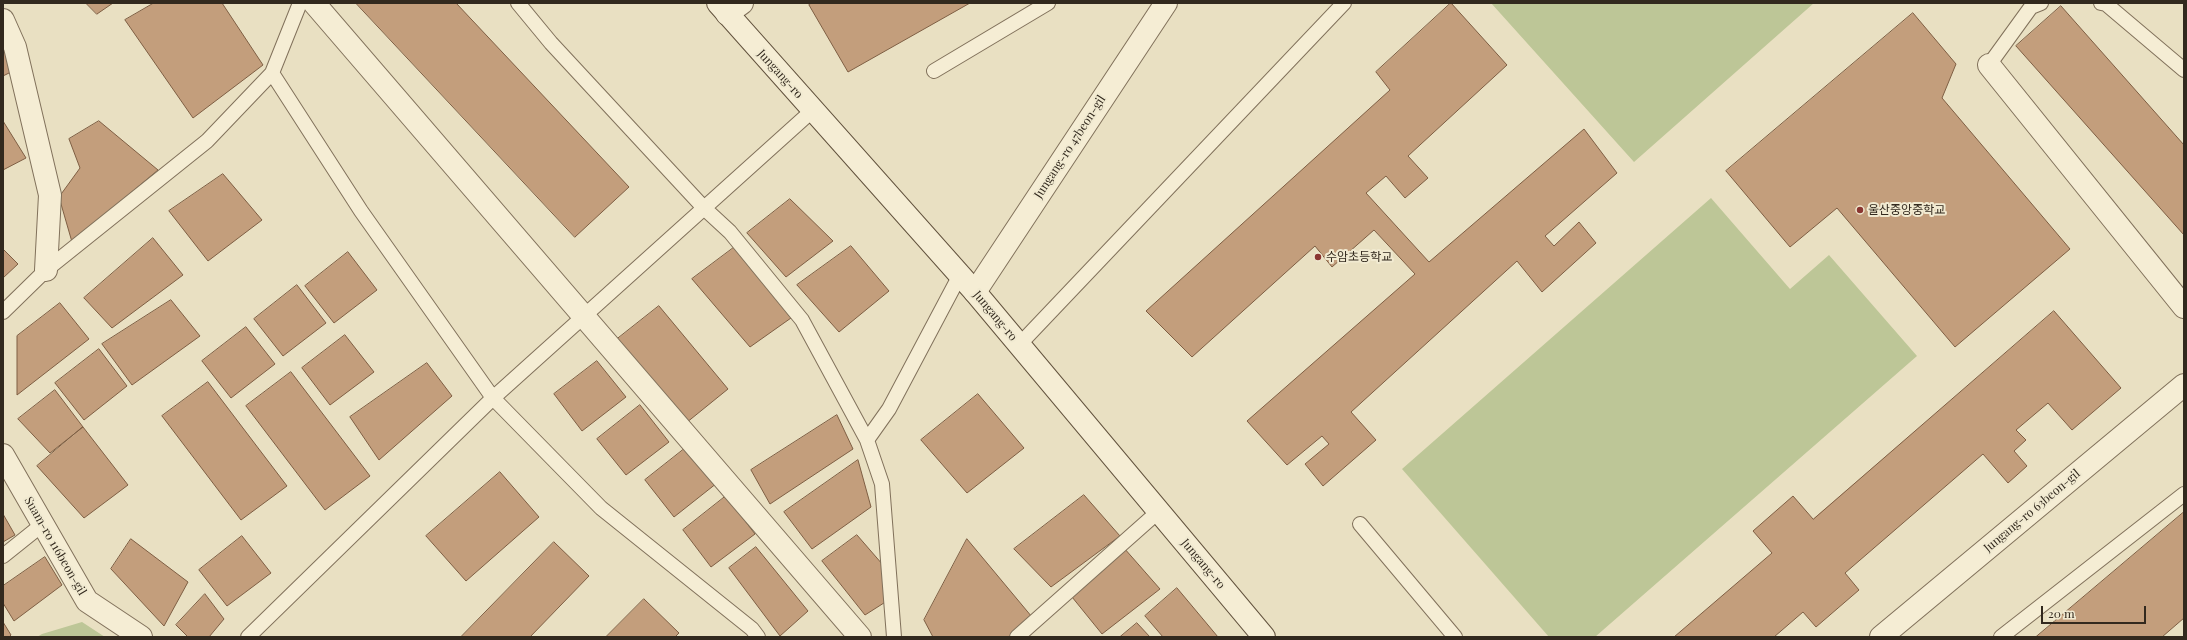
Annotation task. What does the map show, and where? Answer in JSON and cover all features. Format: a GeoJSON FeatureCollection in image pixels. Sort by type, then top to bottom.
{"type":"FeatureCollection","features":[{"type":"Feature","properties":{"kind":"street"},"geometry":{"type":"LineString","coordinates":[[314,3],[860,637]]}},
{"type":"Feature","properties":{"kind":"street","name":"Jungang-ro 47beon-gil"},"geometry":{"type":"LineString","coordinates":[[975,292],[1166,3]]}},
{"type":"Feature","properties":{"kind":"street","name":"Jungang-ro"},"geometry":{"type":"LineString","coordinates":[[729,7],[813,110],[975,292],[1264,637]]}},
{"type":"Feature","properties":{"kind":"street"},"geometry":{"type":"LineString","coordinates":[[3,20],[15,47],[50,195],[46,270]]}},
{"type":"Feature","properties":{"kind":"street"},"geometry":{"type":"LineString","coordinates":[[1989,65],[2184,307]]}},
{"type":"Feature","properties":{"kind":"street","name":"Jungang-ro 63beon-gil"},"geometry":{"type":"LineString","coordinates":[[1881,637],[2184,385]]}},
{"type":"Feature","properties":{"kind":"street","name":"Suam-ro 116beon-gil"},"geometry":{"type":"LineString","coordinates":[[3,455],[87,600],[141,637]]}},
{"type":"Feature","properties":{"kind":"lane"},"geometry":{"type":"LineString","coordinates":[[3,312],[46,270],[207,141],[272,73],[300,3]]}},
{"type":"Feature","properties":{"kind":"lane"},"geometry":{"type":"LineString","coordinates":[[518,3],[551,43],[704,208],[730,232],[802,320],[868,440],[882,484],[894,637]]}},
{"type":"Feature","properties":{"kind":"lane"},"geometry":{"type":"LineString","coordinates":[[934,71],[1048,3]]}},
{"type":"Feature","properties":{"kind":"lane"},"geometry":{"type":"LineString","coordinates":[[1019,345],[1344,3]]}},
{"type":"Feature","properties":{"kind":"lane"},"geometry":{"type":"LineString","coordinates":[[1989,65],[2031,7],[2041,3]]}},
{"type":"Feature","properties":{"kind":"lane"},"geometry":{"type":"LineString","coordinates":[[2101,3],[2106,4],[2184,70]]}},
{"type":"Feature","properties":{"kind":"lane"},"geometry":{"type":"LineString","coordinates":[[272,73],[361,211],[493,398],[601,508],[752,629],[758,637]]}},
{"type":"Feature","properties":{"kind":"lane"},"geometry":{"type":"LineString","coordinates":[[248,637],[493,398],[813,110]]}},
{"type":"Feature","properties":{"kind":"lane"},"geometry":{"type":"LineString","coordinates":[[868,440],[889,409],[960,275]]}},
{"type":"Feature","properties":{"kind":"lane"},"geometry":{"type":"LineString","coordinates":[[2001,637],[2184,494]]}},
{"type":"Feature","properties":{"kind":"lane"},"geometry":{"type":"LineString","coordinates":[[1017,637],[1159,511]]}},
{"type":"Feature","properties":{"kind":"lane"},"geometry":{"type":"LineString","coordinates":[[3,556],[43,524]]}},
{"type":"Feature","properties":{"kind":"lane"},"geometry":{"type":"LineString","coordinates":[[1360,524],[1455,637]]}},
{"type":"Feature","properties":{"kind":"green space"},"geometry":{"type":"Polygon","coordinates":[[[1491,3],[1814,3],[1634,162],[1491,3]]]}},
{"type":"Feature","properties":{"kind":"green space"},"geometry":{"type":"Polygon","coordinates":[[[1711,198],[1790,289],[1829,255],[1917,356],[1595,637],[1549,637],[1402,469],[1711,198]]]}},
{"type":"Feature","properties":{"kind":"green space"},"geometry":{"type":"Polygon","coordinates":[[[82,622],[105,637],[37,637],[42,634],[82,622]]]}},
{"type":"Feature","properties":{"kind":"building"},"geometry":{"type":"Polygon","coordinates":[[[86,3],[113,3],[97,14],[86,3]]]}},
{"type":"Feature","properties":{"kind":"building"},"geometry":{"type":"Polygon","coordinates":[[[154,3],[222,3],[263,65],[193,118],[125,20],[154,3]]]}},
{"type":"Feature","properties":{"kind":"building"},"geometry":{"type":"Polygon","coordinates":[[[356,3],[456,3],[629,187],[575,237],[356,3]]]}},
{"type":"Feature","properties":{"kind":"building"},"geometry":{"type":"Polygon","coordinates":[[[812,3],[970,3],[848,72],[809,5],[812,3]]]}},
{"type":"Feature","properties":{"kind":"building"},"geometry":{"type":"Polygon","coordinates":[[[1451,3],[1507,65],[1408,156],[1428,178],[1405,198],[1386,176],[1366,193],[1429,262],[1584,129],[1617,173],[1545,236],[1554,246],[1579,222],[1596,243],[1542,292],[1517,261],[1351,412],[1376,440],[1323,486],[1305,464],[1329,444],[1322,436],[1287,465],[1247,421],[1415,274],[1374,230],[1332,267],[1315,246],[1192,357],[1146,311],[1390,90],[1376,72],[1451,3]]]}},
{"type":"Feature","properties":{"kind":"building"},"geometry":{"type":"Polygon","coordinates":[[[2061,6],[2184,145],[2184,235],[2016,46],[2061,6]]]}},
{"type":"Feature","properties":{"kind":"building"},"geometry":{"type":"Polygon","coordinates":[[[1913,13],[1956,64],[1942,98],[2070,249],[1955,347],[1837,208],[1790,247],[1726,171],[1913,13]]]}},
{"type":"Feature","properties":{"kind":"building"},"geometry":{"type":"Polygon","coordinates":[[[3,48],[13,71],[3,76],[3,48]]]}},
{"type":"Feature","properties":{"kind":"building"},"geometry":{"type":"Polygon","coordinates":[[[3,121],[26,158],[3,170],[3,121]]]}},
{"type":"Feature","properties":{"kind":"building"},"geometry":{"type":"Polygon","coordinates":[[[99,121],[158,170],[72,242],[59,197],[80,168],[69,139],[99,121]]]}},
{"type":"Feature","properties":{"kind":"building"},"geometry":{"type":"Polygon","coordinates":[[[223,174],[262,220],[208,261],[169,211],[223,174]]]}},
{"type":"Feature","properties":{"kind":"building"},"geometry":{"type":"Polygon","coordinates":[[[790,199],[833,241],[786,277],[747,233],[790,199]]]}},
{"type":"Feature","properties":{"kind":"building"},"geometry":{"type":"Polygon","coordinates":[[[153,238],[183,275],[112,328],[84,298],[153,238]]]}},
{"type":"Feature","properties":{"kind":"building"},"geometry":{"type":"Polygon","coordinates":[[[736,246],[791,318],[750,347],[692,279],[736,246]]]}},
{"type":"Feature","properties":{"kind":"building"},"geometry":{"type":"Polygon","coordinates":[[[851,246],[889,291],[839,332],[797,285],[851,246]]]}},
{"type":"Feature","properties":{"kind":"building"},"geometry":{"type":"Polygon","coordinates":[[[3,249],[18,264],[3,278],[3,249]]]}},
{"type":"Feature","properties":{"kind":"building"},"geometry":{"type":"Polygon","coordinates":[[[348,252],[377,290],[334,323],[305,286],[348,252]]]}},
{"type":"Feature","properties":{"kind":"building"},"geometry":{"type":"Polygon","coordinates":[[[297,285],[326,323],[283,356],[254,319],[297,285]]]}},
{"type":"Feature","properties":{"kind":"building"},"geometry":{"type":"Polygon","coordinates":[[[171,300],[200,336],[132,385],[102,344],[171,300]]]}},
{"type":"Feature","properties":{"kind":"building"},"geometry":{"type":"Polygon","coordinates":[[[60,303],[89,339],[17,395],[17,336],[60,303]]]}},
{"type":"Feature","properties":{"kind":"building"},"geometry":{"type":"Polygon","coordinates":[[[659,306],[728,389],[686,423],[616,340],[659,306]]]}},
{"type":"Feature","properties":{"kind":"building"},"geometry":{"type":"Polygon","coordinates":[[[2054,311],[2121,388],[2072,430],[2048,403],[2016,430],[2026,440],[2014,451],[2027,466],[2008,483],[1983,454],[1845,573],[1859,590],[1816,627],[1803,612],[1774,637],[1674,637],[1772,553],[1753,531],[1793,496],[1813,519],[2054,311]]]}},
{"type":"Feature","properties":{"kind":"building"},"geometry":{"type":"Polygon","coordinates":[[[246,327],[275,364],[231,398],[202,361],[246,327]]]}},
{"type":"Feature","properties":{"kind":"building"},"geometry":{"type":"Polygon","coordinates":[[[345,335],[374,372],[330,405],[302,368],[345,335]]]}},
{"type":"Feature","properties":{"kind":"building"},"geometry":{"type":"Polygon","coordinates":[[[99,349],[127,386],[84,420],[55,383],[99,349]]]}},
{"type":"Feature","properties":{"kind":"building"},"geometry":{"type":"Polygon","coordinates":[[[597,361],[626,397],[582,431],[554,394],[597,361]]]}},
{"type":"Feature","properties":{"kind":"building"},"geometry":{"type":"Polygon","coordinates":[[[427,363],[452,396],[379,460],[350,417],[427,363]]]}},
{"type":"Feature","properties":{"kind":"building"},"geometry":{"type":"Polygon","coordinates":[[[291,372],[370,476],[325,510],[246,406],[291,372]]]}},
{"type":"Feature","properties":{"kind":"building"},"geometry":{"type":"Polygon","coordinates":[[[208,382],[287,486],[241,520],[162,416],[208,382]]]}},
{"type":"Feature","properties":{"kind":"building"},"geometry":{"type":"Polygon","coordinates":[[[55,390],[83,427],[50,453],[18,419],[55,390]]]}},
{"type":"Feature","properties":{"kind":"building"},"geometry":{"type":"Polygon","coordinates":[[[978,394],[1024,448],[967,493],[921,440],[978,394]]]}},
{"type":"Feature","properties":{"kind":"building"},"geometry":{"type":"Polygon","coordinates":[[[640,405],[669,442],[626,475],[597,439],[640,405]]]}},
{"type":"Feature","properties":{"kind":"building"},"geometry":{"type":"Polygon","coordinates":[[[837,415],[853,449],[770,504],[751,470],[837,415]]]}},
{"type":"Feature","properties":{"kind":"building"},"geometry":{"type":"Polygon","coordinates":[[[83,427],[128,485],[84,518],[37,466],[83,427]]]}},
{"type":"Feature","properties":{"kind":"building"},"geometry":{"type":"Polygon","coordinates":[[[688,446],[717,483],[674,517],[645,480],[688,446]]]}},
{"type":"Feature","properties":{"kind":"building"},"geometry":{"type":"Polygon","coordinates":[[[858,460],[871,507],[812,549],[784,512],[858,460]]]}},
{"type":"Feature","properties":{"kind":"building"},"geometry":{"type":"Polygon","coordinates":[[[500,472],[539,517],[466,581],[426,536],[500,472]]]}},
{"type":"Feature","properties":{"kind":"building"},"geometry":{"type":"Polygon","coordinates":[[[1084,495],[1120,536],[1051,587],[1014,549],[1084,495]]]}},
{"type":"Feature","properties":{"kind":"building"},"geometry":{"type":"Polygon","coordinates":[[[726,496],[755,534],[711,567],[683,530],[726,496]]]}},
{"type":"Feature","properties":{"kind":"building"},"geometry":{"type":"Polygon","coordinates":[[[2184,512],[2184,618],[2162,637],[2036,637],[2184,512]]]}},
{"type":"Feature","properties":{"kind":"building"},"geometry":{"type":"Polygon","coordinates":[[[3,514],[15,535],[3,542],[3,514]]]}},
{"type":"Feature","properties":{"kind":"building"},"geometry":{"type":"Polygon","coordinates":[[[857,535],[883,565],[887,601],[865,615],[822,561],[857,535]]]}},
{"type":"Feature","properties":{"kind":"building"},"geometry":{"type":"Polygon","coordinates":[[[242,536],[271,573],[227,606],[199,570],[242,536]]]}},
{"type":"Feature","properties":{"kind":"building"},"geometry":{"type":"Polygon","coordinates":[[[131,539],[188,582],[164,626],[111,569],[131,539]]]}},
{"type":"Feature","properties":{"kind":"building"},"geometry":{"type":"Polygon","coordinates":[[[967,539],[1032,617],[1009,637],[933,637],[924,620],[967,539]]]}},
{"type":"Feature","properties":{"kind":"building"},"geometry":{"type":"Polygon","coordinates":[[[554,542],[589,576],[530,637],[461,637],[554,542]]]}},
{"type":"Feature","properties":{"kind":"building"},"geometry":{"type":"Polygon","coordinates":[[[756,547],[808,611],[780,636],[729,568],[756,547]]]}},
{"type":"Feature","properties":{"kind":"building"},"geometry":{"type":"Polygon","coordinates":[[[1124,548],[1160,589],[1102,634],[1072,597],[1124,548]]]}},
{"type":"Feature","properties":{"kind":"building"},"geometry":{"type":"Polygon","coordinates":[[[45,557],[62,585],[14,621],[3,603],[3,586],[45,557]]]}},
{"type":"Feature","properties":{"kind":"building"},"geometry":{"type":"Polygon","coordinates":[[[1177,588],[1218,637],[1163,637],[1145,616],[1177,588]]]}},
{"type":"Feature","properties":{"kind":"building"},"geometry":{"type":"Polygon","coordinates":[[[205,594],[224,619],[209,637],[188,637],[176,625],[205,594]]]}},
{"type":"Feature","properties":{"kind":"building"},"geometry":{"type":"Polygon","coordinates":[[[644,599],[679,633],[675,637],[606,637],[644,599]]]}},
{"type":"Feature","properties":{"kind":"building"},"geometry":{"type":"Polygon","coordinates":[[[3,622],[11,635],[9,637],[3,637],[3,622]]]}},
{"type":"Feature","properties":{"kind":"building"},"geometry":{"type":"Polygon","coordinates":[[[1137,623],[1150,637],[1120,637],[1137,623]]]}},
{"type":"Feature","properties":{"kind":"place","name":"울산중앙중학교"},"geometry":{"type":"Point","coordinates":[1860,210]}},
{"type":"Feature","properties":{"kind":"place","name":"수암초등학교"},"geometry":{"type":"Point","coordinates":[1318,257]}}]}
